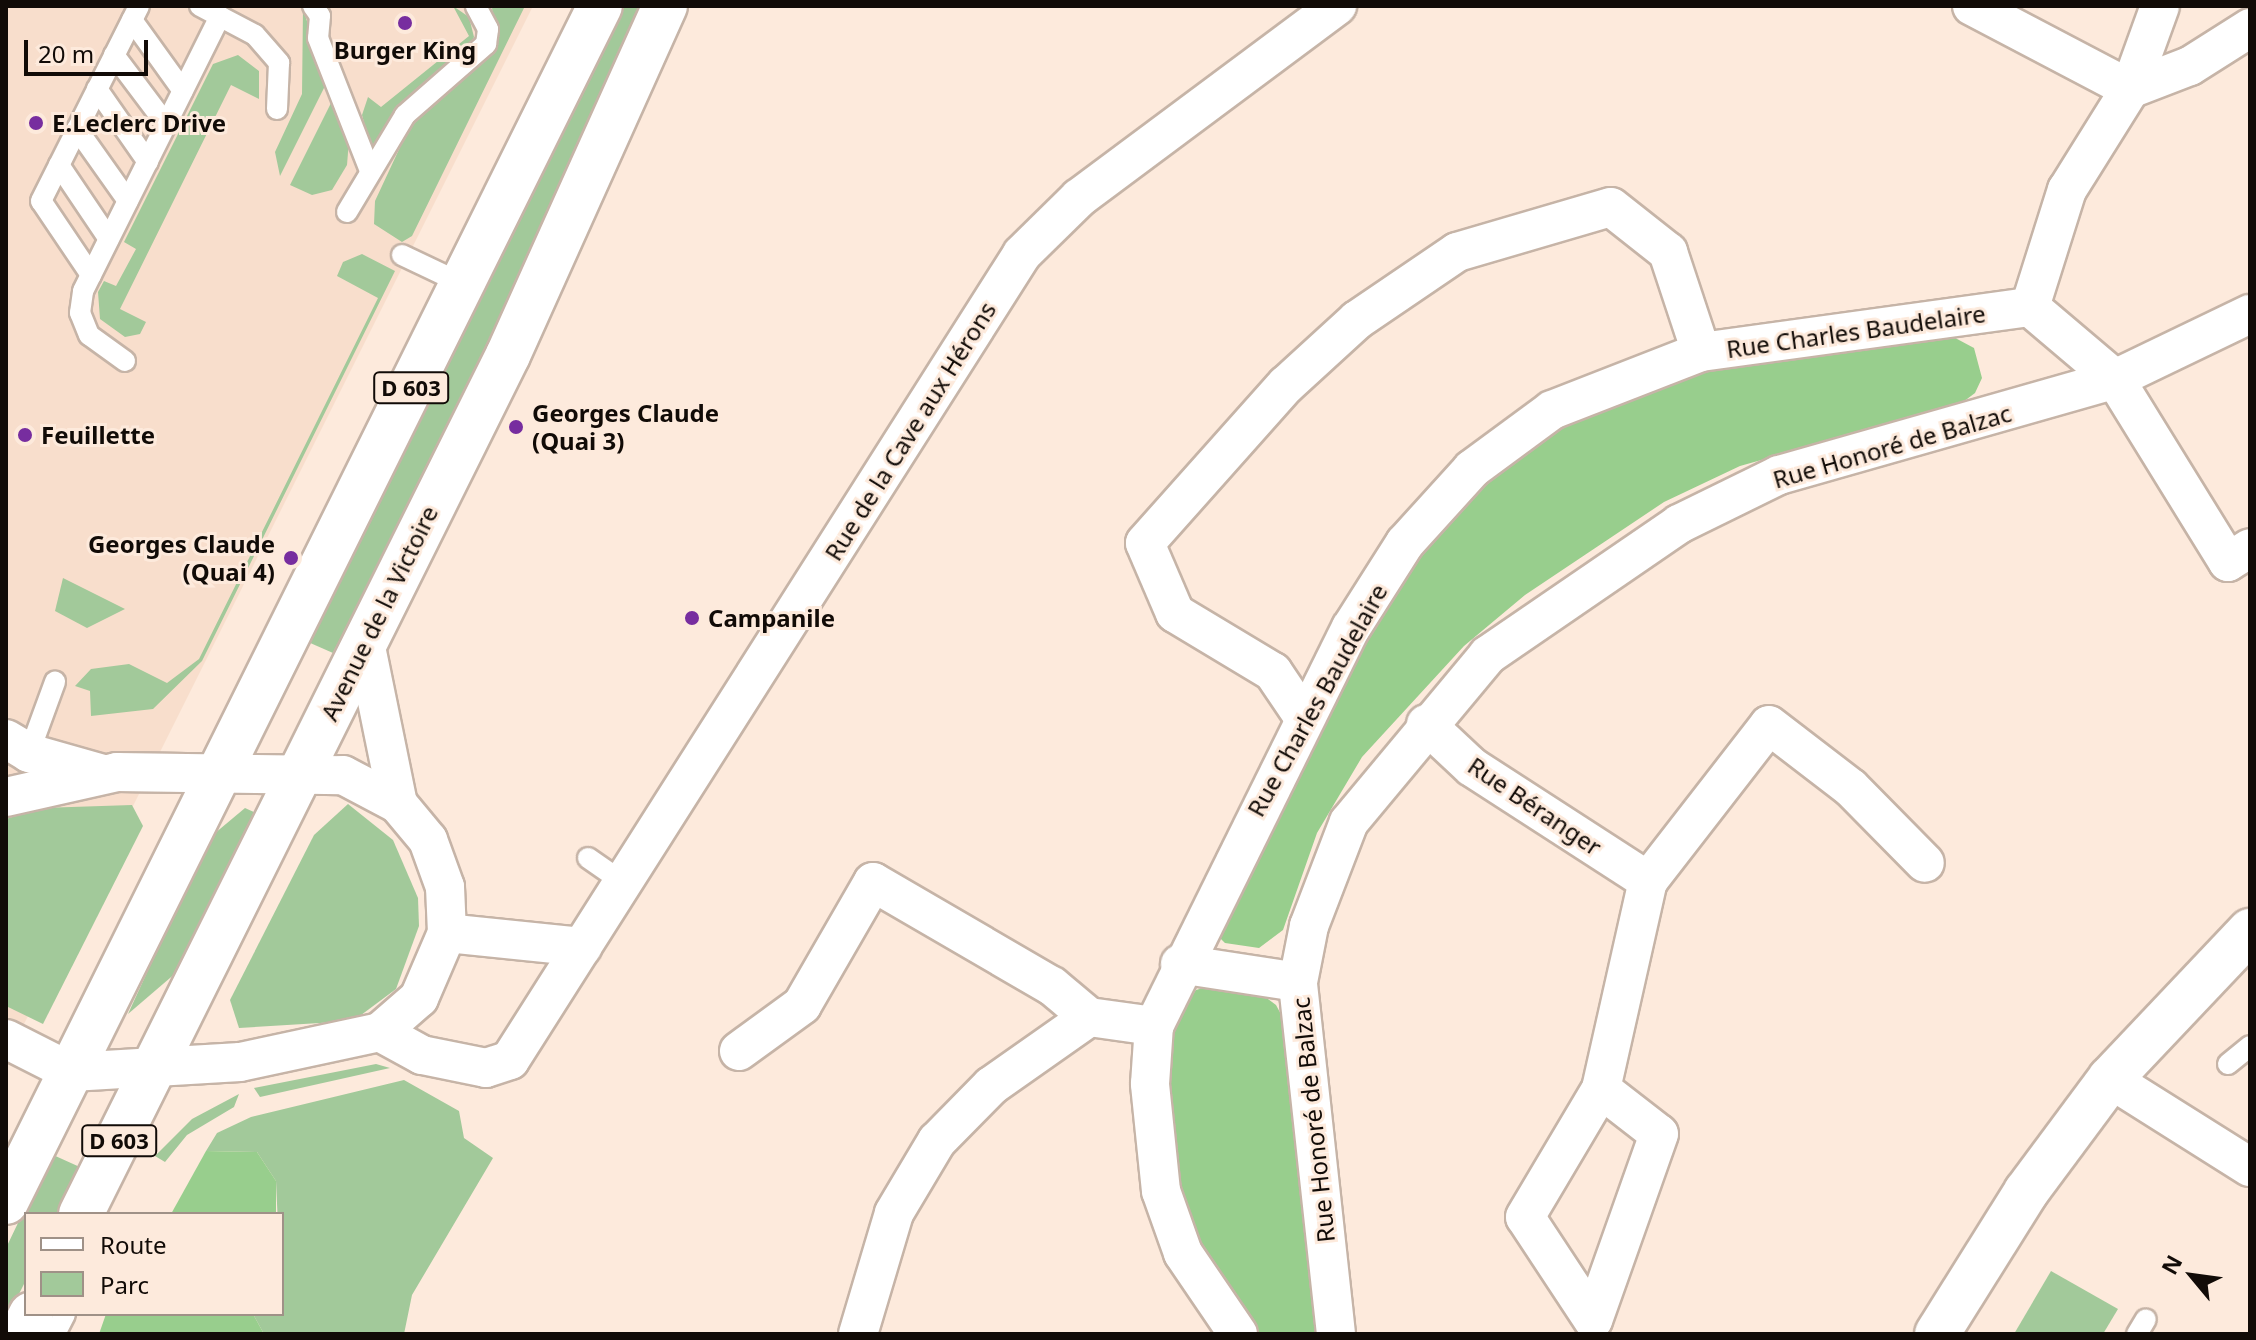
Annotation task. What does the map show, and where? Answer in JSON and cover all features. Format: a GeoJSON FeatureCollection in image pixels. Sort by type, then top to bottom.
{"type":"FeatureCollection","features":[{"type":"Feature","properties":{"kind":"main road","name":"D 603"},"geometry":{"type":"LineString","coordinates":[[8,1184],[71,1072],[600,6]]}},
{"type":"Feature","properties":{"kind":"main road","name":"Avenue de la Victoire"},"geometry":{"type":"LineString","coordinates":[[95,1203],[155,1067],[508,355],[665,6]]}},
{"type":"Feature","properties":{"kind":"main road"},"geometry":{"type":"LineString","coordinates":[[1937,1334],[2026,1192],[2110,1079],[2250,931]]}},
{"type":"Feature","properties":{"kind":"main road"},"geometry":{"type":"LineString","coordinates":[[21,1334],[30,1316]]}},
{"type":"Feature","properties":{"kind":"street","name":"Rue de la Cave aux Hérons"},"geometry":{"type":"LineString","coordinates":[[380,1032],[422,1055],[486,1068],[510,1060],[1022,254],[1079,198],[1337,6]]}},
{"type":"Feature","properties":{"kind":"street"},"geometry":{"type":"LineString","coordinates":[[1972,6],[2130,89],[2190,66],[2250,28]]}},
{"type":"Feature","properties":{"kind":"street"},"geometry":{"type":"LineString","coordinates":[[2160,6],[2130,89],[2067,190],[2030,307],[2115,379],[2228,562],[2250,548]]}},
{"type":"Feature","properties":{"kind":"street"},"geometry":{"type":"LineString","coordinates":[[1302,715],[1273,672],[1175,613],[1145,543],[1286,385],[1357,320],[1457,252],[1611,207],[1668,252],[1701,352]]}},
{"type":"Feature","properties":{"kind":"street","name":"Rue Charles Baudelaire"},"geometry":{"type":"LineString","coordinates":[[1238,1334],[1183,1253],[1161,1191],[1150,1084],[1154,1026],[1180,964],[1302,715],[1405,543],[1472,469],[1552,410],[1701,352],[2030,307]]}},
{"type":"Feature","properties":{"kind":"street","name":"Rue Honoré de Balzac"},"geometry":{"type":"LineString","coordinates":[[1336,1334],[1298,982],[1309,926],[1349,822],[1426,724],[1488,655],[1679,524],[1779,475],[2115,379],[2250,314]]}},
{"type":"Feature","properties":{"kind":"street"},"geometry":{"type":"LineString","coordinates":[[365,642],[398,804]]}},
{"type":"Feature","properties":{"kind":"street","name":"Rue Béranger"},"geometry":{"type":"LineString","coordinates":[[1426,724],[1472,767],[1648,881]]}},
{"type":"Feature","properties":{"kind":"street"},"geometry":{"type":"LineString","coordinates":[[1601,1089],[1659,1134],[1593,1320],[1525,1217],[1601,1089],[1648,881],[1769,725],[1851,788],[1925,863]]}},
{"type":"Feature","properties":{"kind":"street"},"geometry":{"type":"LineString","coordinates":[[18,746],[103,774]]}},
{"type":"Feature","properties":{"kind":"street"},"geometry":{"type":"LineString","coordinates":[[6,797],[103,774],[221,769],[301,770],[343,775],[398,804],[428,840],[445,887],[447,933],[419,998],[380,1032],[240,1062],[71,1072],[6,1039]]}},
{"type":"Feature","properties":{"kind":"street"},"geometry":{"type":"LineString","coordinates":[[739,1051],[802,1005],[873,882],[1052,986],[1089,1017],[1154,1026]]}},
{"type":"Feature","properties":{"kind":"street"},"geometry":{"type":"LineString","coordinates":[[447,933],[582,947]]}},
{"type":"Feature","properties":{"kind":"street"},"geometry":{"type":"LineString","coordinates":[[1180,964],[1298,982]]}},
{"type":"Feature","properties":{"kind":"street"},"geometry":{"type":"LineString","coordinates":[[858,1334],[894,1213],[937,1141],[991,1086],[1089,1017]]}},
{"type":"Feature","properties":{"kind":"street"},"geometry":{"type":"LineString","coordinates":[[2110,1079],[2250,1167]]}},
{"type":"Feature","properties":{"kind":"lane"},"geometry":{"type":"LineString","coordinates":[[200,6],[255,35],[279,63],[277,109]]}},
{"type":"Feature","properties":{"kind":"lane"},"geometry":{"type":"LineString","coordinates":[[313,6],[320,16],[318,38],[369,168]]}},
{"type":"Feature","properties":{"kind":"lane"},"geometry":{"type":"LineString","coordinates":[[347,212],[369,168],[382,162],[405,115],[486,44],[488,29],[476,6]]}},
{"type":"Feature","properties":{"kind":"lane"},"geometry":{"type":"LineString","coordinates":[[136,13],[183,91]]}},
{"type":"Feature","properties":{"kind":"lane"},"geometry":{"type":"LineString","coordinates":[[91,275],[41,201],[136,13]]}},
{"type":"Feature","properties":{"kind":"lane"},"geometry":{"type":"LineString","coordinates":[[125,361],[89,335],[80,313],[91,275],[220,16]]}},
{"type":"Feature","properties":{"kind":"lane"},"geometry":{"type":"LineString","coordinates":[[114,55],[166,124]]}},
{"type":"Feature","properties":{"kind":"lane"},"geometry":{"type":"LineString","coordinates":[[97,89],[148,162]]}},
{"type":"Feature","properties":{"kind":"lane"},"geometry":{"type":"LineString","coordinates":[[77,129],[128,201]]}},
{"type":"Feature","properties":{"kind":"lane"},"geometry":{"type":"LineString","coordinates":[[59,165],[109,239]]}},
{"type":"Feature","properties":{"kind":"lane"},"geometry":{"type":"LineString","coordinates":[[402,255],[463,284]]}},
{"type":"Feature","properties":{"kind":"lane"},"geometry":{"type":"LineString","coordinates":[[18,746],[55,682]]}},
{"type":"Feature","properties":{"kind":"lane"},"geometry":{"type":"LineString","coordinates":[[588,858],[624,883]]}},
{"type":"Feature","properties":{"kind":"lane"},"geometry":{"type":"LineString","coordinates":[[2228,1064],[2250,1046]]}},
{"type":"Feature","properties":{"kind":"lane"},"geometry":{"type":"LineString","coordinates":[[55,1334],[64,1316]]}},
{"type":"Feature","properties":{"kind":"shaded area"},"geometry":{"type":"Polygon","coordinates":[[[6,6],[533,6],[6,1060],[6,6]]]}},
{"type":"Feature","properties":{"kind":"green space"},"geometry":{"type":"Polygon","coordinates":[[[453,6],[469,17],[474,37],[467,51],[371,148],[362,115],[368,97],[381,107],[469,36],[453,6]]]}},
{"type":"Feature","properties":{"kind":"green space"},"geometry":{"type":"Polygon","coordinates":[[[492,6],[525,6],[412,236],[402,242],[374,224],[375,201],[409,128],[494,46],[492,6]]]}},
{"type":"Feature","properties":{"kind":"green space"},"geometry":{"type":"Polygon","coordinates":[[[625,6],[643,6],[465,402],[333,653],[308,642],[625,6]]]}},
{"type":"Feature","properties":{"kind":"green space"},"geometry":{"type":"Polygon","coordinates":[[[303,8],[326,84],[280,176],[275,152],[302,94],[303,8]]]}},
{"type":"Feature","properties":{"kind":"green space"},"geometry":{"type":"Polygon","coordinates":[[[238,55],[259,71],[259,99],[231,85],[120,309],[146,322],[140,334],[125,337],[100,319],[98,292],[104,281],[116,286],[136,249],[124,242],[213,64],[238,55]]]}},
{"type":"Feature","properties":{"kind":"green space"},"geometry":{"type":"Polygon","coordinates":[[[333,99],[349,140],[347,165],[332,190],[312,195],[290,185],[333,99]]]}},
{"type":"Feature","properties":{"kind":"green space"},"geometry":{"type":"Polygon","coordinates":[[[362,254],[395,271],[202,661],[153,709],[91,716],[90,691],[75,686],[91,669],[129,664],[167,683],[199,659],[378,298],[337,276],[343,262],[362,254]]]}},
{"type":"Feature","properties":{"kind":"green space"},"geometry":{"type":"Polygon","coordinates":[[[1944,332],[1974,348],[1982,378],[1975,393],[1959,405],[1740,466],[1664,502],[1525,595],[1464,646],[1362,757],[1317,833],[1283,930],[1259,948],[1225,943],[1214,932],[1311,714],[1440,517],[1506,454],[1592,403],[1667,378],[1944,332]]]}},
{"type":"Feature","properties":{"kind":"green space"},"geometry":{"type":"Polygon","coordinates":[[[63,578],[125,609],[87,628],[55,611],[63,578]]]}},
{"type":"Feature","properties":{"kind":"green space"},"geometry":{"type":"Polygon","coordinates":[[[348,804],[393,840],[418,898],[419,926],[396,989],[353,1021],[239,1028],[230,1000],[314,835],[348,804]]]}},
{"type":"Feature","properties":{"kind":"green space"},"geometry":{"type":"Polygon","coordinates":[[[132,805],[143,826],[43,1024],[6,1006],[6,819],[41,808],[132,805]]]}},
{"type":"Feature","properties":{"kind":"green space"},"geometry":{"type":"Polygon","coordinates":[[[245,808],[256,813],[177,972],[128,1014],[208,839],[245,808]]]}},
{"type":"Feature","properties":{"kind":"green space"},"geometry":{"type":"Polygon","coordinates":[[[1220,983],[1249,985],[1276,1005],[1290,1031],[1322,1334],[1254,1334],[1227,1302],[1170,1181],[1165,1059],[1178,1013],[1196,990],[1220,983]]]}},
{"type":"Feature","properties":{"kind":"green space"},"geometry":{"type":"Polygon","coordinates":[[[376,1064],[390,1068],[260,1097],[254,1088],[376,1064]]]}},
{"type":"Feature","properties":{"kind":"green space"},"geometry":{"type":"Polygon","coordinates":[[[404,1080],[459,1111],[464,1138],[493,1158],[412,1295],[404,1334],[264,1334],[254,1316],[284,1316],[284,1212],[277,1212],[276,1181],[257,1152],[206,1151],[217,1133],[251,1117],[404,1080]]]}},
{"type":"Feature","properties":{"kind":"green space"},"geometry":{"type":"Polygon","coordinates":[[[239,1094],[234,1107],[187,1135],[165,1162],[155,1156],[192,1119],[239,1094]]]}},
{"type":"Feature","properties":{"kind":"green space"},"geometry":{"type":"Polygon","coordinates":[[[206,1151],[257,1152],[276,1181],[276,1212],[172,1212],[206,1151]]]}},
{"type":"Feature","properties":{"kind":"green space"},"geometry":{"type":"Polygon","coordinates":[[[51,1154],[82,1168],[60,1212],[24,1212],[24,1284],[6,1320],[6,1248],[51,1154]]]}},
{"type":"Feature","properties":{"kind":"green space"},"geometry":{"type":"Polygon","coordinates":[[[2051,1271],[2118,1309],[2103,1334],[2014,1334],[2051,1271]]]}},
{"type":"Feature","properties":{"kind":"green space"},"geometry":{"type":"Polygon","coordinates":[[[105,1316],[254,1316],[264,1334],[99,1334],[105,1316]]]}},
{"type":"Feature","properties":{"kind":"place","name":"Burger King"},"geometry":{"type":"Point","coordinates":[405,23]}},
{"type":"Feature","properties":{"kind":"place","name":"E.Leclerc Drive"},"geometry":{"type":"Point","coordinates":[36,123]}},
{"type":"Feature","properties":{"kind":"place","name":"Georges Claude (Quai 3)"},"geometry":{"type":"Point","coordinates":[516,427]}},
{"type":"Feature","properties":{"kind":"place","name":"Feuillette"},"geometry":{"type":"Point","coordinates":[25,435]}},
{"type":"Feature","properties":{"kind":"place","name":"Georges Claude (Quai 4)"},"geometry":{"type":"Point","coordinates":[291,558]}},
{"type":"Feature","properties":{"kind":"place","name":"Campanile"},"geometry":{"type":"Point","coordinates":[692,618]}}]}
